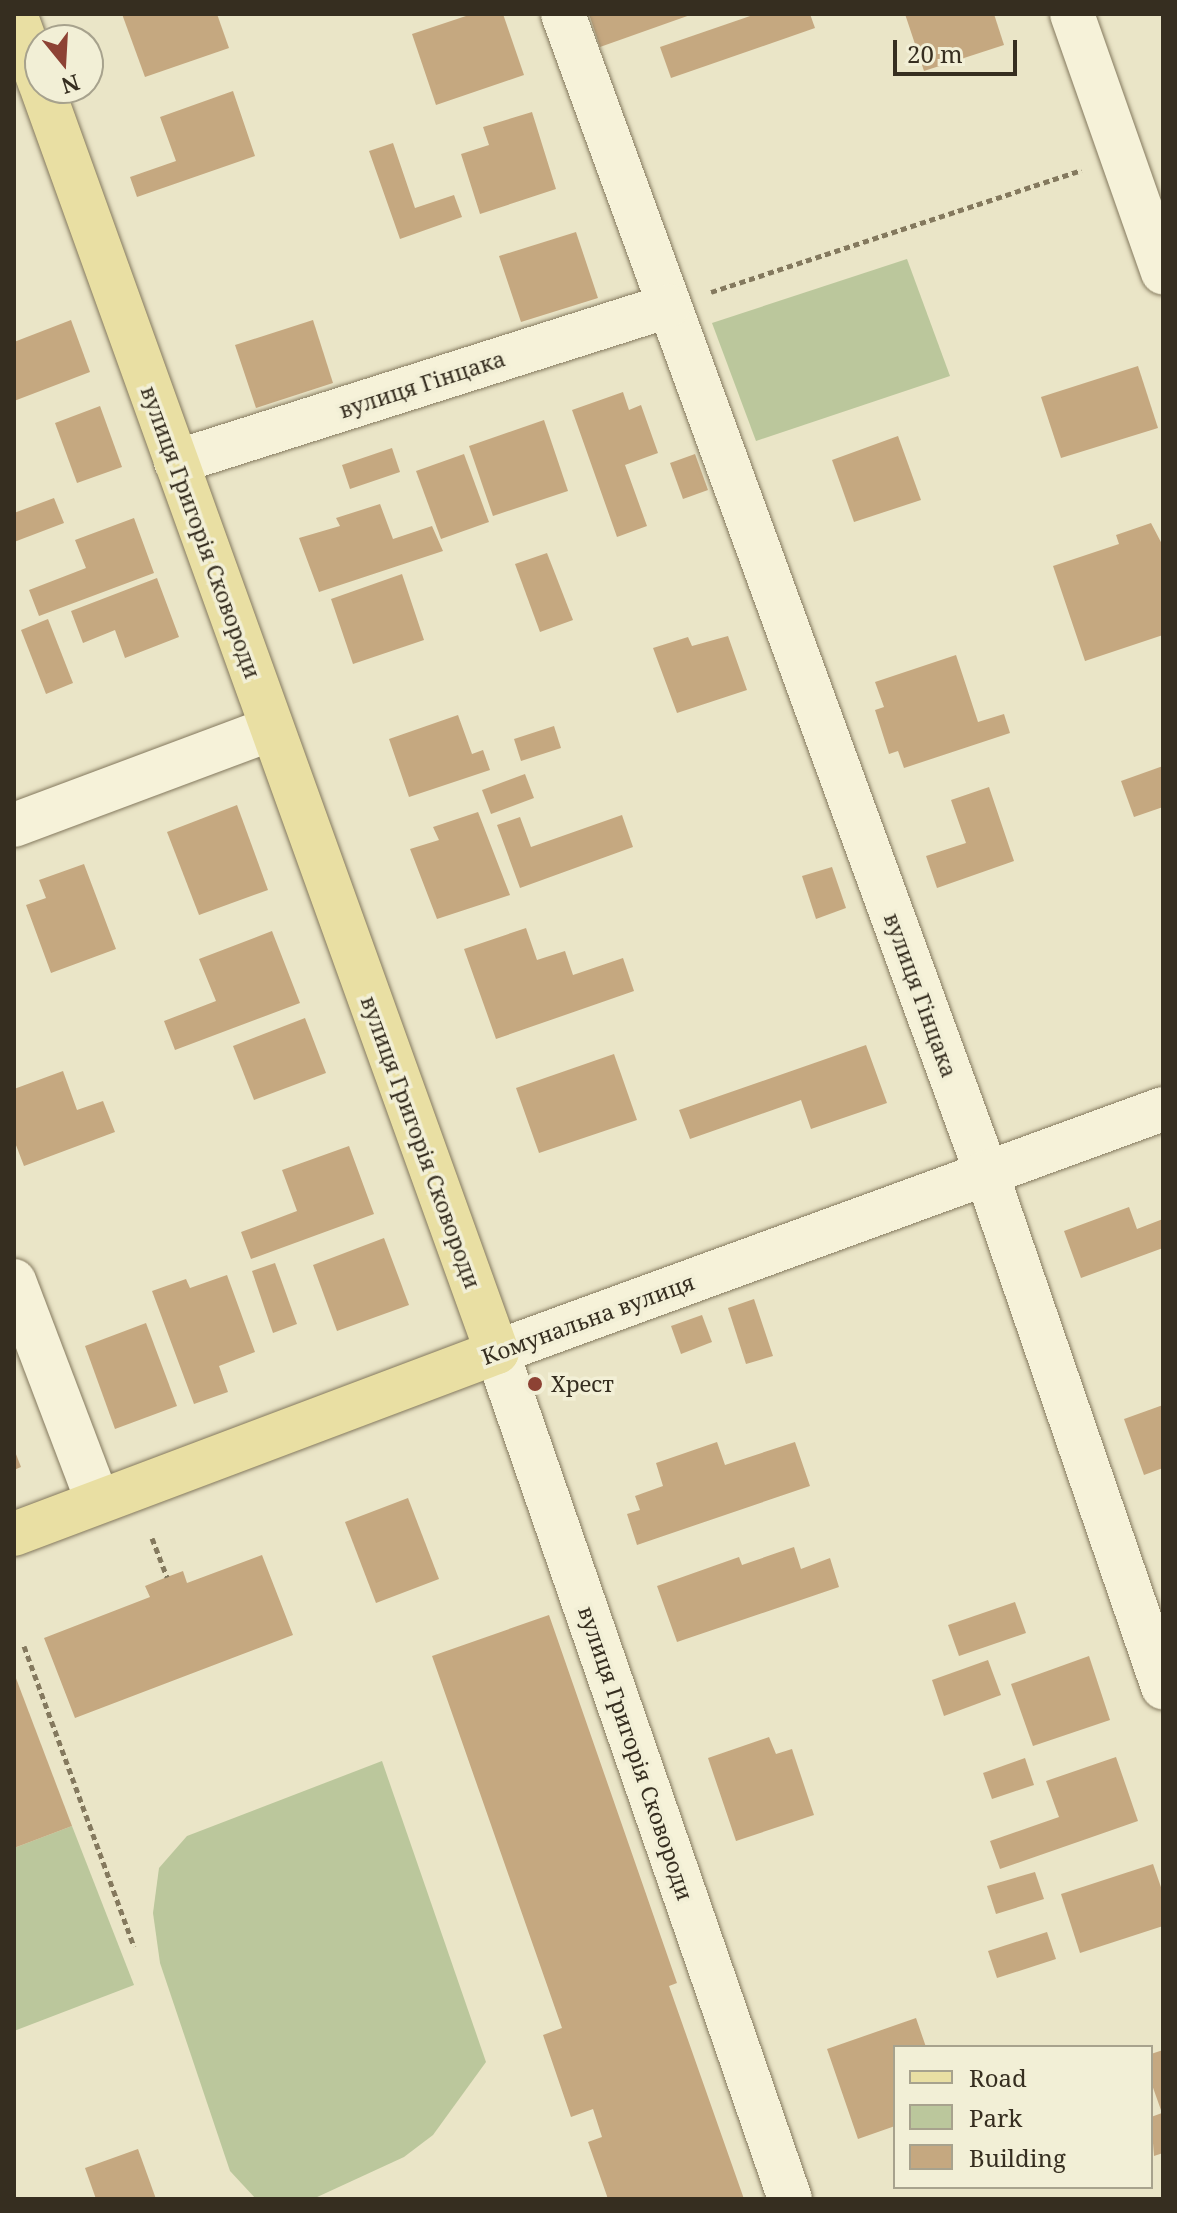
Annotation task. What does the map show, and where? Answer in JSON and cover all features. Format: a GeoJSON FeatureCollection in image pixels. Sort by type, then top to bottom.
{"type":"FeatureCollection","features":[{"type":"Feature","properties":{"kind":"main road","name":"вулиця Григорія Сковороди"},"geometry":{"type":"LineString","coordinates":[[15,14],[24,39]]}},
{"type":"Feature","properties":{"kind":"main road","name":"вулиця Григорія Сковороди"},"geometry":{"type":"LineString","coordinates":[[47,104],[497,1352]]}},
{"type":"Feature","properties":{"kind":"main road","name":"Комунальна вулиця"},"geometry":{"type":"LineString","coordinates":[[14,1534],[497,1352]]}},
{"type":"Feature","properties":{"kind":"street","name":"вулиця Гінцака"},"geometry":{"type":"LineString","coordinates":[[563,14],[986,1172],[1163,1687]]}},
{"type":"Feature","properties":{"kind":"street"},"geometry":{"type":"LineString","coordinates":[[1072,14],[1163,272]]}},
{"type":"Feature","properties":{"kind":"street","name":"вулиця Гінцака"},"geometry":{"type":"LineString","coordinates":[[176,462],[668,306]]}},
{"type":"Feature","properties":{"kind":"street"},"geometry":{"type":"LineString","coordinates":[[14,825],[271,729]]}},
{"type":"Feature","properties":{"kind":"street","name":"Комунальна вулиця"},"geometry":{"type":"LineString","coordinates":[[497,1352],[1163,1109]]}},
{"type":"Feature","properties":{"kind":"street"},"geometry":{"type":"LineString","coordinates":[[14,1281],[98,1502]]}},
{"type":"Feature","properties":{"kind":"street","name":"вулиця Григорія Сковороди"},"geometry":{"type":"LineString","coordinates":[[497,1352],[790,2199]]}},
{"type":"Feature","properties":{"kind":"path"},"geometry":{"type":"LineString","coordinates":[[668,306],[1122,156]]}},
{"type":"Feature","properties":{"kind":"path"},"geometry":{"type":"LineString","coordinates":[[152,1538],[167,1577]]}},
{"type":"Feature","properties":{"kind":"path"},"geometry":{"type":"LineString","coordinates":[[24,1646],[134,1946]]}},
{"type":"Feature","properties":{"kind":"green space"},"geometry":{"type":"Polygon","coordinates":[[[907,259],[950,376],[756,441],[712,323],[907,259]]]}},
{"type":"Feature","properties":{"kind":"green space"},"geometry":{"type":"Polygon","coordinates":[[[382,1761],[486,2062],[433,2135],[404,2157],[315,2198],[256,2199],[230,2171],[160,1963],[153,1913],[159,1868],[187,1836],[382,1761]]]}},
{"type":"Feature","properties":{"kind":"green space"},"geometry":{"type":"Polygon","coordinates":[[[72,1826],[134,1985],[14,2031],[14,1848],[72,1826]]]}},
{"type":"Feature","properties":{"kind":"building"},"geometry":{"type":"Polygon","coordinates":[[[122,14],[217,14],[229,48],[145,77],[122,14]]]}},
{"type":"Feature","properties":{"kind":"building"},"geometry":{"type":"Polygon","coordinates":[[[472,14],[503,14],[524,75],[436,105],[412,34],[472,14]]]}},
{"type":"Feature","properties":{"kind":"building"},"geometry":{"type":"Polygon","coordinates":[[[589,14],[693,14],[600,47],[589,14]]]}},
{"type":"Feature","properties":{"kind":"building"},"geometry":{"type":"Polygon","coordinates":[[[756,14],[810,14],[815,28],[671,78],[660,47],[756,14]]]}},
{"type":"Feature","properties":{"kind":"building"},"geometry":{"type":"Polygon","coordinates":[[[905,14],[994,14],[1004,45],[924,71],[905,14]]]}},
{"type":"Feature","properties":{"kind":"building"},"geometry":{"type":"Polygon","coordinates":[[[233,91],[255,156],[137,197],[130,177],[176,161],[160,117],[233,91]]]}},
{"type":"Feature","properties":{"kind":"building"},"geometry":{"type":"Polygon","coordinates":[[[532,112],[556,189],[480,214],[461,154],[489,145],[483,127],[532,112]]]}},
{"type":"Feature","properties":{"kind":"building"},"geometry":{"type":"Polygon","coordinates":[[[393,143],[415,208],[454,195],[462,217],[400,239],[369,151],[393,143]]]}},
{"type":"Feature","properties":{"kind":"building"},"geometry":{"type":"Polygon","coordinates":[[[576,232],[598,298],[521,322],[499,256],[576,232]]]}},
{"type":"Feature","properties":{"kind":"building"},"geometry":{"type":"Polygon","coordinates":[[[71,320],[90,372],[14,401],[14,342],[71,320]]]}},
{"type":"Feature","properties":{"kind":"building"},"geometry":{"type":"Polygon","coordinates":[[[313,320],[333,383],[256,408],[235,345],[313,320]]]}},
{"type":"Feature","properties":{"kind":"building"},"geometry":{"type":"Polygon","coordinates":[[[1138,366],[1158,428],[1061,458],[1041,397],[1138,366]]]}},
{"type":"Feature","properties":{"kind":"building"},"geometry":{"type":"Polygon","coordinates":[[[623,392],[629,410],[641,405],[658,453],[625,465],[647,526],[617,537],[572,410],[623,392]]]}},
{"type":"Feature","properties":{"kind":"building"},"geometry":{"type":"Polygon","coordinates":[[[100,406],[122,467],[77,483],[55,423],[100,406]]]}},
{"type":"Feature","properties":{"kind":"building"},"geometry":{"type":"Polygon","coordinates":[[[544,420],[568,491],[493,516],[469,446],[544,420]]]}},
{"type":"Feature","properties":{"kind":"building"},"geometry":{"type":"Polygon","coordinates":[[[898,436],[921,500],[854,522],[832,460],[898,436]]]}},
{"type":"Feature","properties":{"kind":"building"},"geometry":{"type":"Polygon","coordinates":[[[392,448],[400,472],[350,489],[342,465],[392,448]]]}},
{"type":"Feature","properties":{"kind":"building"},"geometry":{"type":"Polygon","coordinates":[[[464,454],[489,522],[441,539],[416,471],[464,454]]]}},
{"type":"Feature","properties":{"kind":"building"},"geometry":{"type":"Polygon","coordinates":[[[695,454],[708,490],[683,499],[670,463],[695,454]]]}},
{"type":"Feature","properties":{"kind":"building"},"geometry":{"type":"Polygon","coordinates":[[[54,498],[64,523],[14,542],[14,513],[54,498]]]}},
{"type":"Feature","properties":{"kind":"building"},"geometry":{"type":"Polygon","coordinates":[[[380,504],[393,539],[432,526],[443,551],[319,592],[299,538],[340,526],[336,518],[380,504]]]}},
{"type":"Feature","properties":{"kind":"building"},"geometry":{"type":"Polygon","coordinates":[[[134,518],[154,573],[39,616],[29,590],[86,568],[75,540],[134,518]]]}},
{"type":"Feature","properties":{"kind":"building"},"geometry":{"type":"Polygon","coordinates":[[[1151,523],[1163,546],[1163,635],[1085,661],[1053,566],[1119,544],[1116,535],[1151,523]]]}},
{"type":"Feature","properties":{"kind":"building"},"geometry":{"type":"Polygon","coordinates":[[[547,553],[573,620],[540,632],[515,564],[547,553]]]}},
{"type":"Feature","properties":{"kind":"building"},"geometry":{"type":"Polygon","coordinates":[[[402,574],[424,640],[353,664],[331,599],[402,574]]]}},
{"type":"Feature","properties":{"kind":"building"},"geometry":{"type":"Polygon","coordinates":[[[157,578],[179,637],[125,658],[115,630],[83,643],[71,611],[157,578]]]}},
{"type":"Feature","properties":{"kind":"building"},"geometry":{"type":"Polygon","coordinates":[[[48,619],[73,683],[46,694],[21,630],[48,619]]]}},
{"type":"Feature","properties":{"kind":"building"},"geometry":{"type":"Polygon","coordinates":[[[728,636],[747,690],[677,713],[653,648],[688,637],[692,646],[728,636]]]}},
{"type":"Feature","properties":{"kind":"building"},"geometry":{"type":"Polygon","coordinates":[[[956,655],[978,722],[1004,714],[1010,733],[904,768],[898,751],[889,754],[875,710],[884,707],[875,682],[956,655]]]}},
{"type":"Feature","properties":{"kind":"building"},"geometry":{"type":"Polygon","coordinates":[[[458,715],[472,754],[483,750],[490,770],[409,797],[389,739],[458,715]]]}},
{"type":"Feature","properties":{"kind":"building"},"geometry":{"type":"Polygon","coordinates":[[[554,726],[561,748],[521,761],[514,739],[554,726]]]}},
{"type":"Feature","properties":{"kind":"building"},"geometry":{"type":"Polygon","coordinates":[[[1163,766],[1163,807],[1134,817],[1121,781],[1163,766]]]}},
{"type":"Feature","properties":{"kind":"building"},"geometry":{"type":"Polygon","coordinates":[[[525,774],[534,798],[491,814],[482,790],[525,774]]]}},
{"type":"Feature","properties":{"kind":"building"},"geometry":{"type":"Polygon","coordinates":[[[989,787],[1014,861],[937,888],[926,856],[966,843],[951,800],[989,787]]]}},
{"type":"Feature","properties":{"kind":"building"},"geometry":{"type":"Polygon","coordinates":[[[237,805],[268,890],[199,915],[167,832],[237,805]]]}},
{"type":"Feature","properties":{"kind":"building"},"geometry":{"type":"Polygon","coordinates":[[[478,812],[510,895],[437,919],[410,849],[439,840],[433,827],[478,812]]]}},
{"type":"Feature","properties":{"kind":"building"},"geometry":{"type":"Polygon","coordinates":[[[622,815],[633,847],[520,888],[497,825],[520,817],[531,847],[622,815]]]}},
{"type":"Feature","properties":{"kind":"building"},"geometry":{"type":"Polygon","coordinates":[[[84,864],[116,949],[51,973],[26,905],[46,898],[39,880],[84,864]]]}},
{"type":"Feature","properties":{"kind":"building"},"geometry":{"type":"Polygon","coordinates":[[[832,867],[846,908],[816,919],[802,876],[832,867]]]}},
{"type":"Feature","properties":{"kind":"building"},"geometry":{"type":"Polygon","coordinates":[[[526,928],[537,960],[565,951],[573,975],[623,958],[634,991],[496,1039],[464,949],[526,928]]]}},
{"type":"Feature","properties":{"kind":"building"},"geometry":{"type":"Polygon","coordinates":[[[272,931],[300,1003],[175,1050],[164,1021],[216,1001],[199,959],[272,931]]]}},
{"type":"Feature","properties":{"kind":"building"},"geometry":{"type":"Polygon","coordinates":[[[305,1018],[326,1073],[254,1100],[233,1046],[305,1018]]]}},
{"type":"Feature","properties":{"kind":"building"},"geometry":{"type":"Polygon","coordinates":[[[866,1045],[887,1103],[811,1129],[801,1100],[690,1139],[679,1110],[866,1045]]]}},
{"type":"Feature","properties":{"kind":"building"},"geometry":{"type":"Polygon","coordinates":[[[614,1054],[637,1120],[539,1153],[516,1088],[614,1054]]]}},
{"type":"Feature","properties":{"kind":"building"},"geometry":{"type":"Polygon","coordinates":[[[63,1071],[77,1110],[103,1101],[115,1132],[24,1166],[14,1140],[14,1089],[63,1071]]]}},
{"type":"Feature","properties":{"kind":"building"},"geometry":{"type":"Polygon","coordinates":[[[349,1146],[374,1214],[251,1259],[241,1232],[297,1211],[282,1170],[349,1146]]]}},
{"type":"Feature","properties":{"kind":"building"},"geometry":{"type":"Polygon","coordinates":[[[1129,1207],[1137,1229],[1163,1219],[1163,1248],[1081,1278],[1064,1231],[1129,1207]]]}},
{"type":"Feature","properties":{"kind":"building"},"geometry":{"type":"Polygon","coordinates":[[[384,1238],[409,1305],[337,1331],[313,1265],[384,1238]]]}},
{"type":"Feature","properties":{"kind":"building"},"geometry":{"type":"Polygon","coordinates":[[[275,1263],[297,1324],[273,1333],[252,1271],[275,1263]]]}},
{"type":"Feature","properties":{"kind":"building"},"geometry":{"type":"Polygon","coordinates":[[[227,1275],[255,1352],[219,1366],[228,1392],[194,1404],[152,1291],[186,1279],[190,1288],[227,1275]]]}},
{"type":"Feature","properties":{"kind":"building"},"geometry":{"type":"Polygon","coordinates":[[[754,1299],[773,1356],[746,1364],[728,1308],[754,1299]]]}},
{"type":"Feature","properties":{"kind":"building"},"geometry":{"type":"Polygon","coordinates":[[[702,1315],[712,1342],[681,1354],[671,1326],[702,1315]]]}},
{"type":"Feature","properties":{"kind":"building"},"geometry":{"type":"Polygon","coordinates":[[[146,1323],[177,1406],[115,1429],[85,1346],[146,1323]]]}},
{"type":"Feature","properties":{"kind":"building"},"geometry":{"type":"Polygon","coordinates":[[[1163,1405],[1163,1468],[1144,1475],[1124,1419],[1163,1405]]]}},
{"type":"Feature","properties":{"kind":"building"},"geometry":{"type":"Polygon","coordinates":[[[717,1442],[725,1465],[795,1442],[810,1486],[637,1545],[627,1514],[640,1510],[635,1496],[663,1486],[656,1463],[717,1442]]]}},
{"type":"Feature","properties":{"kind":"building"},"geometry":{"type":"Polygon","coordinates":[[[14,1449],[21,1467],[14,1470],[14,1449]]]}},
{"type":"Feature","properties":{"kind":"building"},"geometry":{"type":"Polygon","coordinates":[[[408,1498],[439,1579],[376,1603],[345,1522],[408,1498]]]}},
{"type":"Feature","properties":{"kind":"building"},"geometry":{"type":"Polygon","coordinates":[[[794,1547],[801,1569],[830,1558],[839,1587],[677,1642],[657,1586],[739,1557],[742,1565],[794,1547]]]}},
{"type":"Feature","properties":{"kind":"building"},"geometry":{"type":"Polygon","coordinates":[[[262,1555],[293,1635],[75,1718],[44,1638],[150,1597],[145,1586],[167,1577],[183,1571],[187,1583],[262,1555]]]}},
{"type":"Feature","properties":{"kind":"building"},"geometry":{"type":"Polygon","coordinates":[[[1015,1602],[1026,1633],[959,1656],[948,1625],[1015,1602]]]}},
{"type":"Feature","properties":{"kind":"building"},"geometry":{"type":"Polygon","coordinates":[[[549,1615],[677,1983],[669,1986],[744,2199],[608,2199],[588,2142],[602,2137],[593,2109],[571,2117],[543,2035],[562,2028],[432,1656],[549,1615]]]}},
{"type":"Feature","properties":{"kind":"building"},"geometry":{"type":"Polygon","coordinates":[[[1089,1656],[1110,1720],[1033,1746],[1011,1684],[1089,1656]]]}},
{"type":"Feature","properties":{"kind":"building"},"geometry":{"type":"Polygon","coordinates":[[[988,1660],[1001,1695],[944,1716],[932,1680],[988,1660]]]}},
{"type":"Feature","properties":{"kind":"building"},"geometry":{"type":"Polygon","coordinates":[[[14,1673],[72,1826],[14,1848],[14,1673]]]}},
{"type":"Feature","properties":{"kind":"building"},"geometry":{"type":"Polygon","coordinates":[[[769,1737],[776,1754],[792,1749],[814,1815],[736,1841],[708,1758],[769,1737]]]}},
{"type":"Feature","properties":{"kind":"building"},"geometry":{"type":"Polygon","coordinates":[[[1116,1757],[1138,1821],[1000,1869],[990,1841],[1059,1817],[1046,1781],[1116,1757]]]}},
{"type":"Feature","properties":{"kind":"building"},"geometry":{"type":"Polygon","coordinates":[[[1025,1758],[1034,1785],[992,1799],[983,1773],[1025,1758]]]}},
{"type":"Feature","properties":{"kind":"building"},"geometry":{"type":"Polygon","coordinates":[[[1153,1864],[1163,1893],[1163,1926],[1080,1953],[1061,1894],[1153,1864]]]}},
{"type":"Feature","properties":{"kind":"building"},"geometry":{"type":"Polygon","coordinates":[[[1035,1872],[1044,1899],[996,1914],[987,1886],[1035,1872]]]}},
{"type":"Feature","properties":{"kind":"building"},"geometry":{"type":"Polygon","coordinates":[[[1047,1932],[1056,1959],[997,1978],[988,1951],[1047,1932]]]}},
{"type":"Feature","properties":{"kind":"building"},"geometry":{"type":"Polygon","coordinates":[[[916,2018],[925,2045],[893,2045],[893,2127],[858,2139],[827,2049],[916,2018]]]}},
{"type":"Feature","properties":{"kind":"building"},"geometry":{"type":"Polygon","coordinates":[[[1163,2050],[1163,2153],[1154,2156],[1153,2116],[1162,2113],[1153,2088],[1153,2053],[1163,2050]]]}},
{"type":"Feature","properties":{"kind":"building"},"geometry":{"type":"Polygon","coordinates":[[[138,2149],[156,2199],[96,2199],[85,2168],[138,2149]]]}},
{"type":"Feature","properties":{"kind":"place","name":"Хрест"},"geometry":{"type":"Point","coordinates":[535,1384]}}]}
